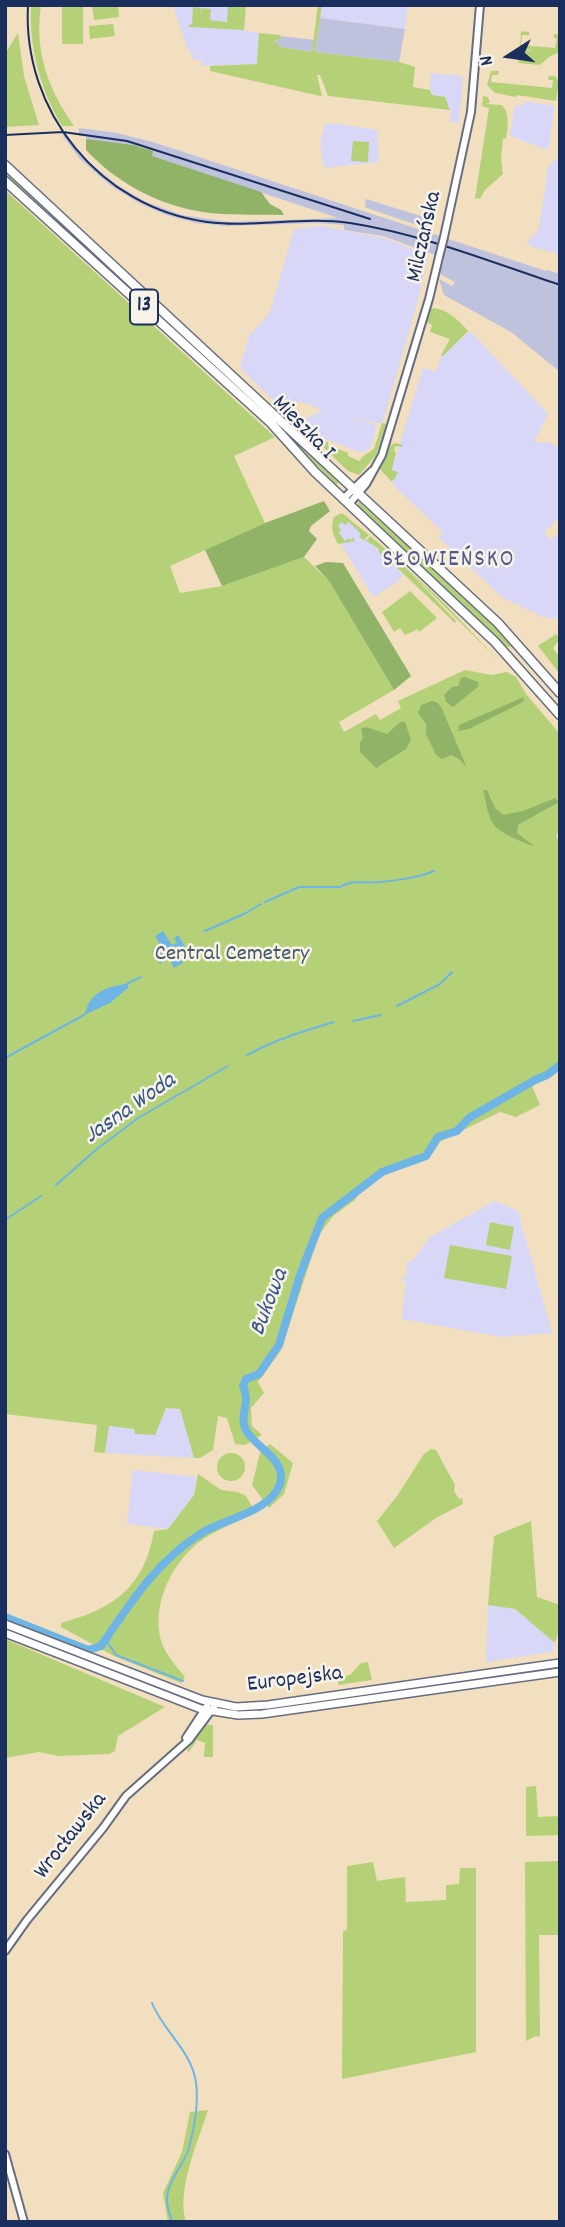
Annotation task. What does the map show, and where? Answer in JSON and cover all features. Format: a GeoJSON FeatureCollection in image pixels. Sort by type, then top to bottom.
{"type":"FeatureCollection","features":[{"type":"Feature","properties":{"kind":"main road","name":"Mieszka I"},"geometry":{"type":"LineString","coordinates":[[5,165],[507,631],[560,694]]}},
{"type":"Feature","properties":{"kind":"main road","name":"Mieszka I"},"geometry":{"type":"LineString","coordinates":[[5,181],[271,423],[315,472],[495,642],[560,715]]}},
{"type":"Feature","properties":{"kind":"main road","name":"Europejska"},"geometry":{"type":"LineString","coordinates":[[5,1624],[210,1707],[268,1705],[560,1663]]}},
{"type":"Feature","properties":{"kind":"main road","name":"Europejska"},"geometry":{"type":"LineString","coordinates":[[5,1633],[238,1715],[262,1714],[560,1672]]}},
{"type":"Feature","properties":{"kind":"street","name":"Milczańska"},"geometry":{"type":"LineString","coordinates":[[346,501],[374,470],[381,458],[429,299],[471,111],[480,5]]}},
{"type":"Feature","properties":{"kind":"street","name":"Wrocławska"},"geometry":{"type":"LineString","coordinates":[[5,1951],[126,1796],[180,1749],[210,1707]]}},
{"type":"Feature","properties":{"kind":"street"},"geometry":{"type":"LineString","coordinates":[[5,2154],[24,2222]]}},
{"type":"Feature","properties":{"kind":"shaded area"},"geometry":{"type":"Polygon","coordinates":[[[173,5],[246,5],[244,31],[259,33],[257,64],[202,66],[201,60],[194,60],[186,45],[173,5]]]}},
{"type":"Feature","properties":{"kind":"shaded area"},"geometry":{"type":"Polygon","coordinates":[[[322,5],[408,5],[405,29],[320,18],[322,5]]]}},
{"type":"Feature","properties":{"kind":"shaded area"},"geometry":{"type":"Polygon","coordinates":[[[320,18],[405,29],[399,62],[315,52],[320,18]]]}},
{"type":"Feature","properties":{"kind":"shaded area"},"geometry":{"type":"Polygon","coordinates":[[[280,36],[314,40],[312,52],[279,47],[275,44],[280,36]]]}},
{"type":"Feature","properties":{"kind":"shaded area"},"geometry":{"type":"Polygon","coordinates":[[[431,73],[463,76],[459,123],[450,122],[451,112],[445,98],[432,95],[431,73]]]}},
{"type":"Feature","properties":{"kind":"shaded area"},"geometry":{"type":"Polygon","coordinates":[[[524,101],[555,106],[548,150],[510,136],[515,105],[523,106],[524,101]]]}},
{"type":"Feature","properties":{"kind":"shaded area"},"geometry":{"type":"Polygon","coordinates":[[[325,124],[377,130],[379,162],[324,168],[320,144],[325,124]]]}},
{"type":"Feature","properties":{"kind":"shaded area"},"geometry":{"type":"Polygon","coordinates":[[[79,128],[117,133],[153,142],[560,274],[560,372],[511,332],[444,295],[439,279],[452,286],[455,282],[440,274],[444,258],[383,236],[344,230],[344,225],[317,223],[227,226],[196,223],[166,215],[111,186],[80,159],[62,135],[67,136],[89,162],[117,185],[146,202],[182,215],[229,222],[338,218],[151,156],[153,151],[133,145],[88,140],[85,136],[79,136],[79,128]]]}},
{"type":"Feature","properties":{"kind":"shaded area"},"geometry":{"type":"Polygon","coordinates":[[[555,159],[560,160],[560,254],[532,247],[527,241],[539,228],[548,168],[555,159]]]}},
{"type":"Feature","properties":{"kind":"shaded area"},"geometry":{"type":"Polygon","coordinates":[[[366,199],[434,220],[428,228],[411,223],[365,207],[366,199]]]}},
{"type":"Feature","properties":{"kind":"shaded area"},"geometry":{"type":"Polygon","coordinates":[[[321,226],[384,238],[428,255],[417,304],[382,424],[351,417],[377,425],[371,447],[365,451],[359,452],[321,437],[303,420],[321,411],[320,409],[300,401],[288,412],[284,411],[240,368],[249,336],[270,312],[294,229],[321,226]]]}},
{"type":"Feature","properties":{"kind":"shaded area"},"geometry":{"type":"Polygon","coordinates":[[[470,331],[548,414],[534,442],[547,442],[560,448],[560,516],[544,533],[551,540],[560,533],[560,616],[555,619],[543,617],[503,598],[439,538],[443,532],[397,489],[387,474],[396,456],[423,368],[436,372],[441,357],[470,331]]]}},
{"type":"Feature","properties":{"kind":"shaded area"},"geometry":{"type":"Polygon","coordinates":[[[343,515],[403,574],[399,581],[373,597],[334,532],[343,515]]]}},
{"type":"Feature","properties":{"kind":"shaded area"},"geometry":{"type":"Polygon","coordinates":[[[495,1201],[518,1211],[552,1333],[501,1337],[402,1319],[406,1281],[400,1281],[406,1277],[407,1263],[412,1261],[430,1237],[495,1201]]]}},
{"type":"Feature","properties":{"kind":"shaded area"},"geometry":{"type":"Polygon","coordinates":[[[166,1408],[180,1409],[194,1458],[105,1453],[109,1426],[135,1429],[166,1408]]]}},
{"type":"Feature","properties":{"kind":"shaded area"},"geometry":{"type":"Polygon","coordinates":[[[133,1470],[196,1477],[194,1495],[168,1529],[127,1524],[133,1470]]]}},
{"type":"Feature","properties":{"kind":"shaded area"},"geometry":{"type":"Polygon","coordinates":[[[488,1605],[515,1609],[555,1643],[552,1652],[486,1662],[488,1605]]]}},
{"type":"Feature","properties":{"kind":"green space"},"geometry":{"type":"Polygon","coordinates":[[[31,5],[41,5],[40,38],[45,69],[57,98],[74,126],[62,126],[42,83],[34,52],[31,5]]]}},
{"type":"Feature","properties":{"kind":"green space"},"geometry":{"type":"Polygon","coordinates":[[[92,5],[118,5],[119,17],[94,20],[92,5]]]}},
{"type":"Feature","properties":{"kind":"green space"},"geometry":{"type":"Polygon","coordinates":[[[228,5],[246,5],[244,30],[189,27],[192,24],[193,7],[201,8],[201,15],[202,8],[211,9],[210,20],[227,22],[228,5]]]}},
{"type":"Feature","properties":{"kind":"green space"},"geometry":{"type":"Polygon","coordinates":[[[318,5],[322,5],[315,52],[399,62],[415,67],[413,87],[430,90],[432,95],[445,97],[450,110],[328,96],[320,75],[317,75],[322,96],[210,71],[210,66],[257,64],[259,33],[280,35],[280,40],[275,40],[279,47],[312,52],[318,5]]]}},
{"type":"Feature","properties":{"kind":"green space"},"geometry":{"type":"Polygon","coordinates":[[[62,6],[83,6],[83,44],[62,44],[62,6]]]}},
{"type":"Feature","properties":{"kind":"green space"},"geometry":{"type":"Polygon","coordinates":[[[113,24],[115,36],[90,39],[89,26],[113,24]]]}},
{"type":"Feature","properties":{"kind":"green space"},"geometry":{"type":"Polygon","coordinates":[[[521,31],[529,32],[529,35],[522,35],[521,45],[555,48],[557,38],[554,38],[554,34],[560,35],[560,52],[540,65],[518,63],[520,50],[533,51],[520,48],[521,31]]]}},
{"type":"Feature","properties":{"kind":"green space"},"geometry":{"type":"Polygon","coordinates":[[[18,33],[24,76],[39,125],[5,127],[5,54],[18,33]]]}},
{"type":"Feature","properties":{"kind":"green space"},"geometry":{"type":"Polygon","coordinates":[[[491,71],[499,71],[498,75],[492,75],[491,82],[552,88],[553,80],[548,80],[549,76],[555,76],[559,82],[556,101],[495,93],[487,85],[491,71]]]}},
{"type":"Feature","properties":{"kind":"green space"},"geometry":{"type":"Polygon","coordinates":[[[483,96],[488,97],[490,103],[485,104],[502,105],[508,125],[506,139],[503,138],[503,174],[485,190],[480,199],[475,198],[489,108],[482,106],[483,96]]]}},
{"type":"Feature","properties":{"kind":"green space"},"geometry":{"type":"Polygon","coordinates":[[[86,139],[133,145],[153,151],[152,156],[261,192],[270,204],[284,215],[203,212],[154,198],[111,173],[98,162],[86,150],[86,139]]]}},
{"type":"Feature","properties":{"kind":"green space"},"geometry":{"type":"Polygon","coordinates":[[[353,141],[369,142],[368,162],[351,161],[353,141]]]}},
{"type":"Feature","properties":{"kind":"green space"},"geometry":{"type":"Polygon","coordinates":[[[5,170],[141,296],[139,299],[5,177],[5,170]]]}},
{"type":"Feature","properties":{"kind":"green space","name":"Central Cemetery"},"geometry":{"type":"Polygon","coordinates":[[[5,190],[275,437],[234,456],[265,523],[170,566],[180,593],[222,586],[304,557],[329,581],[394,690],[339,722],[344,732],[376,714],[380,720],[401,708],[398,701],[465,670],[492,675],[507,672],[516,677],[526,694],[560,734],[560,830],[556,835],[560,846],[560,1070],[532,1086],[540,1105],[516,1117],[500,1112],[431,1146],[424,1155],[412,1162],[382,1172],[363,1186],[355,1200],[333,1216],[319,1235],[281,1350],[258,1382],[264,1393],[251,1408],[252,1426],[262,1435],[245,1445],[235,1444],[227,1418],[218,1416],[213,1450],[200,1458],[194,1458],[180,1409],[166,1408],[155,1435],[135,1434],[134,1429],[109,1426],[105,1453],[94,1452],[97,1425],[5,1414],[5,190]]]}},
{"type":"Feature","properties":{"kind":"green space"},"geometry":{"type":"Polygon","coordinates":[[[147,301],[341,480],[336,485],[288,435],[145,304],[147,301]]]}},
{"type":"Feature","properties":{"kind":"green space"},"geometry":{"type":"Polygon","coordinates":[[[431,308],[452,315],[468,331],[443,356],[441,355],[450,339],[430,332],[432,325],[427,322],[431,308]]]}},
{"type":"Feature","properties":{"kind":"green space"},"geometry":{"type":"Polygon","coordinates":[[[382,423],[387,424],[376,455],[359,475],[348,471],[321,445],[328,442],[328,446],[348,453],[348,456],[360,461],[374,449],[382,423]]]}},
{"type":"Feature","properties":{"kind":"green space"},"geometry":{"type":"Polygon","coordinates":[[[391,445],[403,445],[395,446],[392,470],[398,472],[391,481],[380,469],[391,445]]]}},
{"type":"Feature","properties":{"kind":"green space"},"geometry":{"type":"Polygon","coordinates":[[[324,501],[330,511],[311,526],[309,531],[317,539],[304,557],[222,586],[205,550],[265,523],[324,501]]]}},
{"type":"Feature","properties":{"kind":"green space"},"geometry":{"type":"Polygon","coordinates":[[[358,501],[500,629],[512,643],[512,647],[507,647],[376,525],[358,507],[358,501]]]}},
{"type":"Feature","properties":{"kind":"green space"},"geometry":{"type":"Polygon","coordinates":[[[342,513],[369,535],[364,540],[349,522],[345,525],[342,522],[338,526],[341,530],[339,533],[345,541],[349,538],[351,541],[352,537],[355,541],[338,544],[332,524],[334,517],[342,513]]]}},
{"type":"Feature","properties":{"kind":"green space"},"geometry":{"type":"Polygon","coordinates":[[[347,513],[444,603],[498,660],[403,565],[455,623],[388,559],[383,560],[378,548],[366,541],[370,536],[390,553],[347,513]]]}},
{"type":"Feature","properties":{"kind":"green space"},"geometry":{"type":"Polygon","coordinates":[[[326,562],[343,563],[411,676],[394,690],[329,581],[315,566],[326,562]]]}},
{"type":"Feature","properties":{"kind":"green space"},"geometry":{"type":"Polygon","coordinates":[[[410,591],[437,618],[419,632],[418,629],[405,635],[400,628],[394,632],[382,612],[410,591]]]}},
{"type":"Feature","properties":{"kind":"green space"},"geometry":{"type":"Polygon","coordinates":[[[556,634],[560,639],[553,648],[560,658],[560,674],[538,646],[556,634]]]}},
{"type":"Feature","properties":{"kind":"green space"},"geometry":{"type":"Polygon","coordinates":[[[461,678],[478,682],[479,686],[453,707],[446,702],[444,695],[452,687],[458,686],[461,678]]]}},
{"type":"Feature","properties":{"kind":"green space"},"geometry":{"type":"Polygon","coordinates":[[[524,697],[523,702],[469,729],[458,731],[459,725],[524,697]]]}},
{"type":"Feature","properties":{"kind":"green space"},"geometry":{"type":"Polygon","coordinates":[[[432,701],[438,703],[442,709],[467,768],[451,755],[442,759],[436,755],[426,734],[426,724],[418,713],[421,705],[432,701]]]}},
{"type":"Feature","properties":{"kind":"green space"},"geometry":{"type":"Polygon","coordinates":[[[400,722],[405,722],[411,740],[406,749],[376,768],[360,752],[363,738],[361,729],[366,727],[387,734],[400,722]]]}},
{"type":"Feature","properties":{"kind":"green space"},"geometry":{"type":"Polygon","coordinates":[[[483,790],[487,790],[495,808],[503,815],[523,811],[555,798],[559,802],[518,825],[517,833],[534,846],[512,837],[493,824],[483,790]]]}},
{"type":"Feature","properties":{"kind":"green space"},"geometry":{"type":"Polygon","coordinates":[[[490,1222],[514,1227],[510,1250],[486,1245],[490,1222]]]}},
{"type":"Feature","properties":{"kind":"green space"},"geometry":{"type":"Polygon","coordinates":[[[450,1245],[512,1256],[506,1289],[444,1278],[450,1245]]]}},
{"type":"Feature","properties":{"kind":"green space"},"geometry":{"type":"Polygon","coordinates":[[[270,1444],[293,1463],[284,1494],[269,1508],[252,1485],[260,1453],[270,1444]]]}},
{"type":"Feature","properties":{"kind":"green space"},"geometry":{"type":"Polygon","coordinates":[[[431,1449],[436,1450],[455,1485],[454,1491],[459,1499],[462,1498],[463,1504],[436,1518],[394,1548],[377,1521],[424,1454],[431,1449]]]}},
{"type":"Feature","properties":{"kind":"green space"},"geometry":{"type":"Polygon","coordinates":[[[231,1453],[241,1457],[245,1467],[241,1477],[231,1481],[221,1477],[217,1467],[221,1457],[231,1453]]]}},
{"type":"Feature","properties":{"kind":"green space"},"geometry":{"type":"Polygon","coordinates":[[[198,1474],[221,1490],[246,1496],[256,1513],[198,1543],[179,1563],[165,1589],[159,1632],[165,1650],[185,1677],[181,1683],[114,1656],[61,1627],[61,1623],[96,1611],[123,1593],[143,1567],[154,1531],[168,1529],[194,1495],[198,1474]]]}},
{"type":"Feature","properties":{"kind":"green space"},"geometry":{"type":"Polygon","coordinates":[[[531,1521],[537,1597],[560,1605],[560,1625],[555,1643],[515,1609],[488,1605],[494,1536],[531,1521]]]}},
{"type":"Feature","properties":{"kind":"green space"},"geometry":{"type":"Polygon","coordinates":[[[5,1639],[165,1707],[118,1736],[115,1751],[109,1754],[58,1756],[39,1752],[5,1758],[5,1639]]]}},
{"type":"Feature","properties":{"kind":"green space"},"geometry":{"type":"Polygon","coordinates":[[[368,1662],[372,1680],[338,1685],[340,1676],[350,1675],[361,1663],[368,1662]]]}},
{"type":"Feature","properties":{"kind":"green space"},"geometry":{"type":"Polygon","coordinates":[[[206,1725],[213,1725],[213,1757],[204,1757],[205,1743],[197,1740],[189,1752],[187,1750],[206,1725]]]}},
{"type":"Feature","properties":{"kind":"green space"},"geometry":{"type":"Polygon","coordinates":[[[536,1786],[538,1817],[560,1816],[560,1835],[526,1836],[526,1787],[536,1786]]]}},
{"type":"Feature","properties":{"kind":"green space"},"geometry":{"type":"Polygon","coordinates":[[[560,1861],[560,1935],[539,1935],[540,2037],[526,2041],[525,1862],[560,1861]]]}},
{"type":"Feature","properties":{"kind":"green space"},"geometry":{"type":"Polygon","coordinates":[[[373,1862],[377,1881],[405,1877],[406,1902],[446,1900],[446,1885],[459,1884],[460,1868],[476,1868],[476,2052],[342,2079],[343,1931],[347,1930],[347,1866],[373,1862]]]}},
{"type":"Feature","properties":{"kind":"green space"},"geometry":{"type":"Polygon","coordinates":[[[208,2110],[186,2181],[186,2222],[168,2222],[163,2193],[182,2152],[190,2112],[208,2110]]]}},
{"type":"Feature","properties":{"kind":"water"},"geometry":{"type":"Polygon","coordinates":[[[163,931],[172,945],[177,943],[174,938],[178,935],[186,948],[175,948],[183,963],[174,968],[166,954],[161,956],[164,961],[160,964],[152,951],[156,949],[159,954],[164,951],[155,936],[163,931]]]}},
{"type":"Feature","properties":{"kind":"water"},"geometry":{"type":"Polygon","coordinates":[[[128,983],[128,988],[110,1003],[82,1016],[98,993],[128,983]]]}},
{"type":"Feature","properties":{"kind":"waterway"},"geometry":{"type":"LineString","coordinates":[[342,886],[401,879],[434,871]]}},
{"type":"Feature","properties":{"kind":"waterway"},"geometry":{"type":"LineString","coordinates":[[265,902],[299,887],[340,887]]}},
{"type":"Feature","properties":{"kind":"waterway"},"geometry":{"type":"LineString","coordinates":[[205,931],[261,904]]}},
{"type":"Feature","properties":{"kind":"waterway","name":"Jasna Woda"},"geometry":{"type":"LineString","coordinates":[[397,1006],[440,984],[452,972]]}},
{"type":"Feature","properties":{"kind":"waterway"},"geometry":{"type":"LineString","coordinates":[[128,983],[141,977]]}},
{"type":"Feature","properties":{"kind":"waterway"},"geometry":{"type":"LineString","coordinates":[[5,1058],[84,1015]]}},
{"type":"Feature","properties":{"kind":"waterway","name":"Jasna Woda"},"geometry":{"type":"LineString","coordinates":[[353,1021],[381,1015]]}},
{"type":"Feature","properties":{"kind":"waterway","name":"Jasna Woda"},"geometry":{"type":"LineString","coordinates":[[247,1055],[289,1036],[334,1022]]}},
{"type":"Feature","properties":{"kind":"waterway","name":"Bukowa"},"geometry":{"type":"LineString","coordinates":[[5,1617],[88,1650],[101,1646],[144,1585],[184,1545],[209,1529],[256,1509],[275,1494],[280,1484],[279,1468],[244,1426],[246,1399],[243,1386],[246,1379],[259,1374],[279,1345],[300,1275],[322,1218],[382,1172],[426,1156],[438,1137],[457,1131],[469,1118],[560,1065]]}},
{"type":"Feature","properties":{"kind":"waterway","name":"Jasna Woda"},"geometry":{"type":"LineString","coordinates":[[56,1185],[138,1118],[228,1066]]}},
{"type":"Feature","properties":{"kind":"waterway","name":"Jasna Woda"},"geometry":{"type":"LineString","coordinates":[[5,1220],[41,1196]]}},
{"type":"Feature","properties":{"kind":"waterway"},"geometry":{"type":"LineString","coordinates":[[106,1640],[116,1655],[183,1681]]}},
{"type":"Feature","properties":{"kind":"waterway"},"geometry":{"type":"LineString","coordinates":[[152,2003],[189,2060],[197,2090],[188,2151],[167,2194],[172,2222]]}},
{"type":"Feature","properties":{"kind":"railway"},"geometry":{"type":"LineString","coordinates":[[28,5],[30,44],[39,82],[54,117],[76,148],[102,175],[133,197],[169,213],[207,222],[243,224],[332,221],[377,228],[456,250],[560,285]]}},
{"type":"Feature","properties":{"kind":"railway"},"geometry":{"type":"LineString","coordinates":[[5,135],[63,132],[127,141],[370,219]]}},
{"type":"Feature","properties":{"kind":"district","name":"SŁOWIEŃSKO"},"geometry":{"type":"Point","coordinates":[449,562]}}]}
